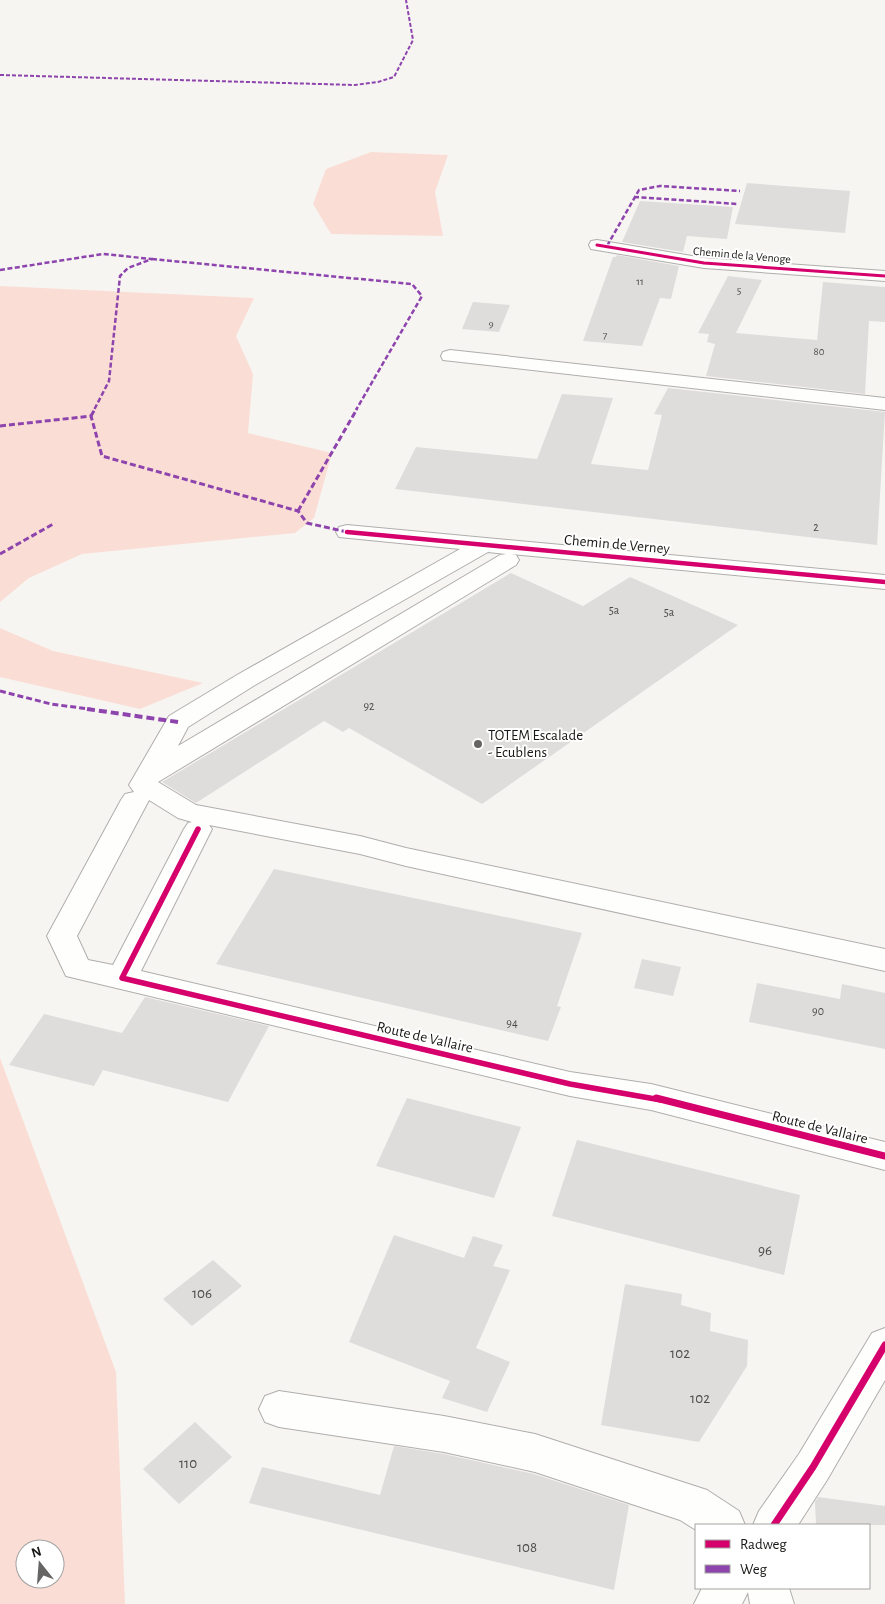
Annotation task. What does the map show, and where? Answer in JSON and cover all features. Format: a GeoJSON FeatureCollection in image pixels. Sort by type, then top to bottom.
{"type":"FeatureCollection","features":[{"type":"Feature","properties":{"kind":"street","name":"Chemin de la Venoge"},"geometry":{"type":"LineString","coordinates":[[597,245],[704,263],[885,276]]}},
{"type":"Feature","properties":{"kind":"street"},"geometry":{"type":"LineString","coordinates":[[450,356],[885,404]]}},
{"type":"Feature","properties":{"kind":"street","name":"Chemin de Verney"},"geometry":{"type":"LineString","coordinates":[[347,532],[885,582]]}},
{"type":"Feature","properties":{"kind":"street"},"geometry":{"type":"LineString","coordinates":[[142,788],[178,722],[246,680],[484,545]]}},
{"type":"Feature","properties":{"kind":"street"},"geometry":{"type":"LineString","coordinates":[[142,788],[353,653],[508,560]]}},
{"type":"Feature","properties":{"kind":"street"},"geometry":{"type":"LineString","coordinates":[[321,637],[353,653]]}},
{"type":"Feature","properties":{"kind":"street"},"geometry":{"type":"LineString","coordinates":[[142,788],[143,785],[188,812],[360,845],[406,857],[885,960]]}},
{"type":"Feature","properties":{"kind":"street","name":"Route de Vallaire"},"geometry":{"type":"LineString","coordinates":[[142,788],[62,936],[77,968],[570,1084],[651,1097],[885,1156]]}},
{"type":"Feature","properties":{"kind":"street"},"geometry":{"type":"LineString","coordinates":[[122,978],[198,830]]}},
{"type":"Feature","properties":{"kind":"street"},"geometry":{"type":"LineString","coordinates":[[775,1524],[812,1468],[885,1345]]}},
{"type":"Feature","properties":{"kind":"street"},"geometry":{"type":"LineString","coordinates":[[279,1409],[444,1434],[535,1453],[692,1504],[722,1524]]}},
{"type":"Feature","properties":{"kind":"street"},"geometry":{"type":"LineString","coordinates":[[716,1604],[727,1589]]}},
{"type":"Feature","properties":{"kind":"street"},"geometry":{"type":"LineString","coordinates":[[768,1589],[772,1604]]}},
{"type":"Feature","properties":{"kind":"shaded area"},"geometry":{"type":"Polygon","coordinates":[[[371,152],[448,155],[435,192],[443,236],[331,234],[313,204],[326,169],[371,152]]]}},
{"type":"Feature","properties":{"kind":"shaded area"},"geometry":{"type":"Polygon","coordinates":[[[0,286],[254,298],[236,336],[253,374],[248,433],[332,453],[314,518],[295,533],[82,554],[29,578],[0,602],[0,286]]]}},
{"type":"Feature","properties":{"kind":"shaded area"},"geometry":{"type":"Polygon","coordinates":[[[0,628],[53,651],[203,683],[140,709],[0,677],[0,628]]]}},
{"type":"Feature","properties":{"kind":"shaded area"},"geometry":{"type":"Polygon","coordinates":[[[0,1058],[116,1372],[125,1604],[0,1604],[0,1058]]]}},
{"type":"Feature","properties":{"kind":"building"},"geometry":{"type":"Polygon","coordinates":[[[747,183],[850,191],[845,233],[735,224],[747,183]]]}},
{"type":"Feature","properties":{"kind":"building"},"geometry":{"type":"Polygon","coordinates":[[[640,201],[733,207],[727,239],[687,236],[683,252],[622,242],[640,201]]]}},
{"type":"Feature","properties":{"kind":"building"},"geometry":{"type":"Polygon","coordinates":[[[617,255],[679,266],[671,299],[660,298],[642,346],[583,341],[613,257],[617,255]]]}},
{"type":"Feature","properties":{"kind":"building"},"geometry":{"type":"Polygon","coordinates":[[[728,276],[762,280],[736,333],[817,340],[823,282],[885,287],[885,322],[869,321],[865,394],[706,376],[715,344],[707,342],[709,334],[698,333],[728,276]]]}},
{"type":"Feature","properties":{"kind":"building"},"geometry":{"type":"Polygon","coordinates":[[[473,302],[510,305],[499,332],[462,329],[473,302]]]}},
{"type":"Feature","properties":{"kind":"building"},"geometry":{"type":"Polygon","coordinates":[[[668,388],[885,412],[877,545],[395,489],[416,447],[537,459],[562,394],[613,398],[591,464],[648,470],[662,415],[654,414],[668,388]]]}},
{"type":"Feature","properties":{"kind":"building"},"geometry":{"type":"Polygon","coordinates":[[[511,573],[583,606],[630,577],[738,625],[482,804],[349,728],[343,732],[324,721],[196,803],[162,782],[511,573]]]}},
{"type":"Feature","properties":{"kind":"building"},"geometry":{"type":"Polygon","coordinates":[[[274,869],[582,933],[557,1006],[561,1007],[548,1041],[216,964],[274,869]]]}},
{"type":"Feature","properties":{"kind":"building"},"geometry":{"type":"Polygon","coordinates":[[[642,959],[681,967],[673,996],[634,988],[642,959]]]}},
{"type":"Feature","properties":{"kind":"building"},"geometry":{"type":"Polygon","coordinates":[[[757,983],[840,999],[842,984],[885,993],[885,1049],[749,1022],[757,983]]]}},
{"type":"Feature","properties":{"kind":"building"},"geometry":{"type":"Polygon","coordinates":[[[145,997],[269,1026],[228,1102],[103,1070],[94,1086],[9,1065],[44,1014],[122,1033],[145,997]]]}},
{"type":"Feature","properties":{"kind":"building"},"geometry":{"type":"Polygon","coordinates":[[[407,1098],[521,1127],[494,1198],[376,1166],[407,1098]]]}},
{"type":"Feature","properties":{"kind":"building"},"geometry":{"type":"Polygon","coordinates":[[[577,1140],[800,1195],[784,1275],[552,1216],[577,1140]]]}},
{"type":"Feature","properties":{"kind":"building"},"geometry":{"type":"Polygon","coordinates":[[[394,1235],[464,1258],[473,1236],[503,1245],[493,1266],[510,1270],[476,1348],[510,1362],[487,1412],[442,1398],[450,1381],[349,1342],[394,1235]]]}},
{"type":"Feature","properties":{"kind":"building"},"geometry":{"type":"Polygon","coordinates":[[[213,1260],[242,1286],[192,1326],[163,1299],[213,1260]]]}},
{"type":"Feature","properties":{"kind":"building"},"geometry":{"type":"Polygon","coordinates":[[[625,1284],[682,1294],[681,1305],[711,1313],[710,1331],[748,1340],[747,1366],[699,1442],[601,1425],[625,1284]]]}},
{"type":"Feature","properties":{"kind":"building"},"geometry":{"type":"Polygon","coordinates":[[[195,1422],[232,1457],[179,1504],[143,1469],[195,1422]]]}},
{"type":"Feature","properties":{"kind":"building"},"geometry":{"type":"Polygon","coordinates":[[[394,1446],[444,1454],[534,1474],[629,1505],[614,1590],[249,1503],[262,1467],[380,1495],[394,1446]]]}},
{"type":"Feature","properties":{"kind":"building"},"geometry":{"type":"Polygon","coordinates":[[[818,1497],[885,1506],[885,1525],[816,1524],[815,1502],[818,1497]]]}},
{"type":"Feature","properties":{"kind":"marked path"},"geometry":{"type":"LineString","coordinates":[[0,75],[355,85],[378,82],[394,77],[413,40],[406,0]]}},
{"type":"Feature","properties":{"kind":"marked path"},"geometry":{"type":"LineString","coordinates":[[607,246],[639,190],[660,186],[740,191]]}},
{"type":"Feature","properties":{"kind":"marked path"},"geometry":{"type":"LineString","coordinates":[[634,197],[738,204]]}},
{"type":"Feature","properties":{"kind":"marked path"},"geometry":{"type":"LineString","coordinates":[[0,270],[103,254],[152,259],[128,268],[120,276],[109,381],[91,416]]}},
{"type":"Feature","properties":{"kind":"marked path"},"geometry":{"type":"LineString","coordinates":[[152,259],[412,284],[422,296],[298,511]]}},
{"type":"Feature","properties":{"kind":"marked path"},"geometry":{"type":"LineString","coordinates":[[0,426],[91,416],[102,456],[298,511],[307,523],[347,532]]}},
{"type":"Feature","properties":{"kind":"marked path"},"geometry":{"type":"LineString","coordinates":[[0,554],[55,523]]}},
{"type":"Feature","properties":{"kind":"marked path"},"geometry":{"type":"LineString","coordinates":[[0,691],[51,704],[178,722]]}},
{"type":"Feature","properties":{"kind":"cycle path"},"geometry":{"type":"LineString","coordinates":[[597,245],[704,263],[885,276]]}},
{"type":"Feature","properties":{"kind":"cycle path"},"geometry":{"type":"LineString","coordinates":[[347,532],[885,582]]}},
{"type":"Feature","properties":{"kind":"cycle path"},"geometry":{"type":"LineString","coordinates":[[198,829],[122,978],[570,1084],[651,1097],[885,1156]]}},
{"type":"Feature","properties":{"kind":"cycle path"},"geometry":{"type":"LineString","coordinates":[[775,1524],[813,1467],[885,1345]]}},
{"type":"Feature","properties":{"kind":"place","name":"TOTEM Escalade - Ecublens"},"geometry":{"type":"Point","coordinates":[478,744]}}]}
